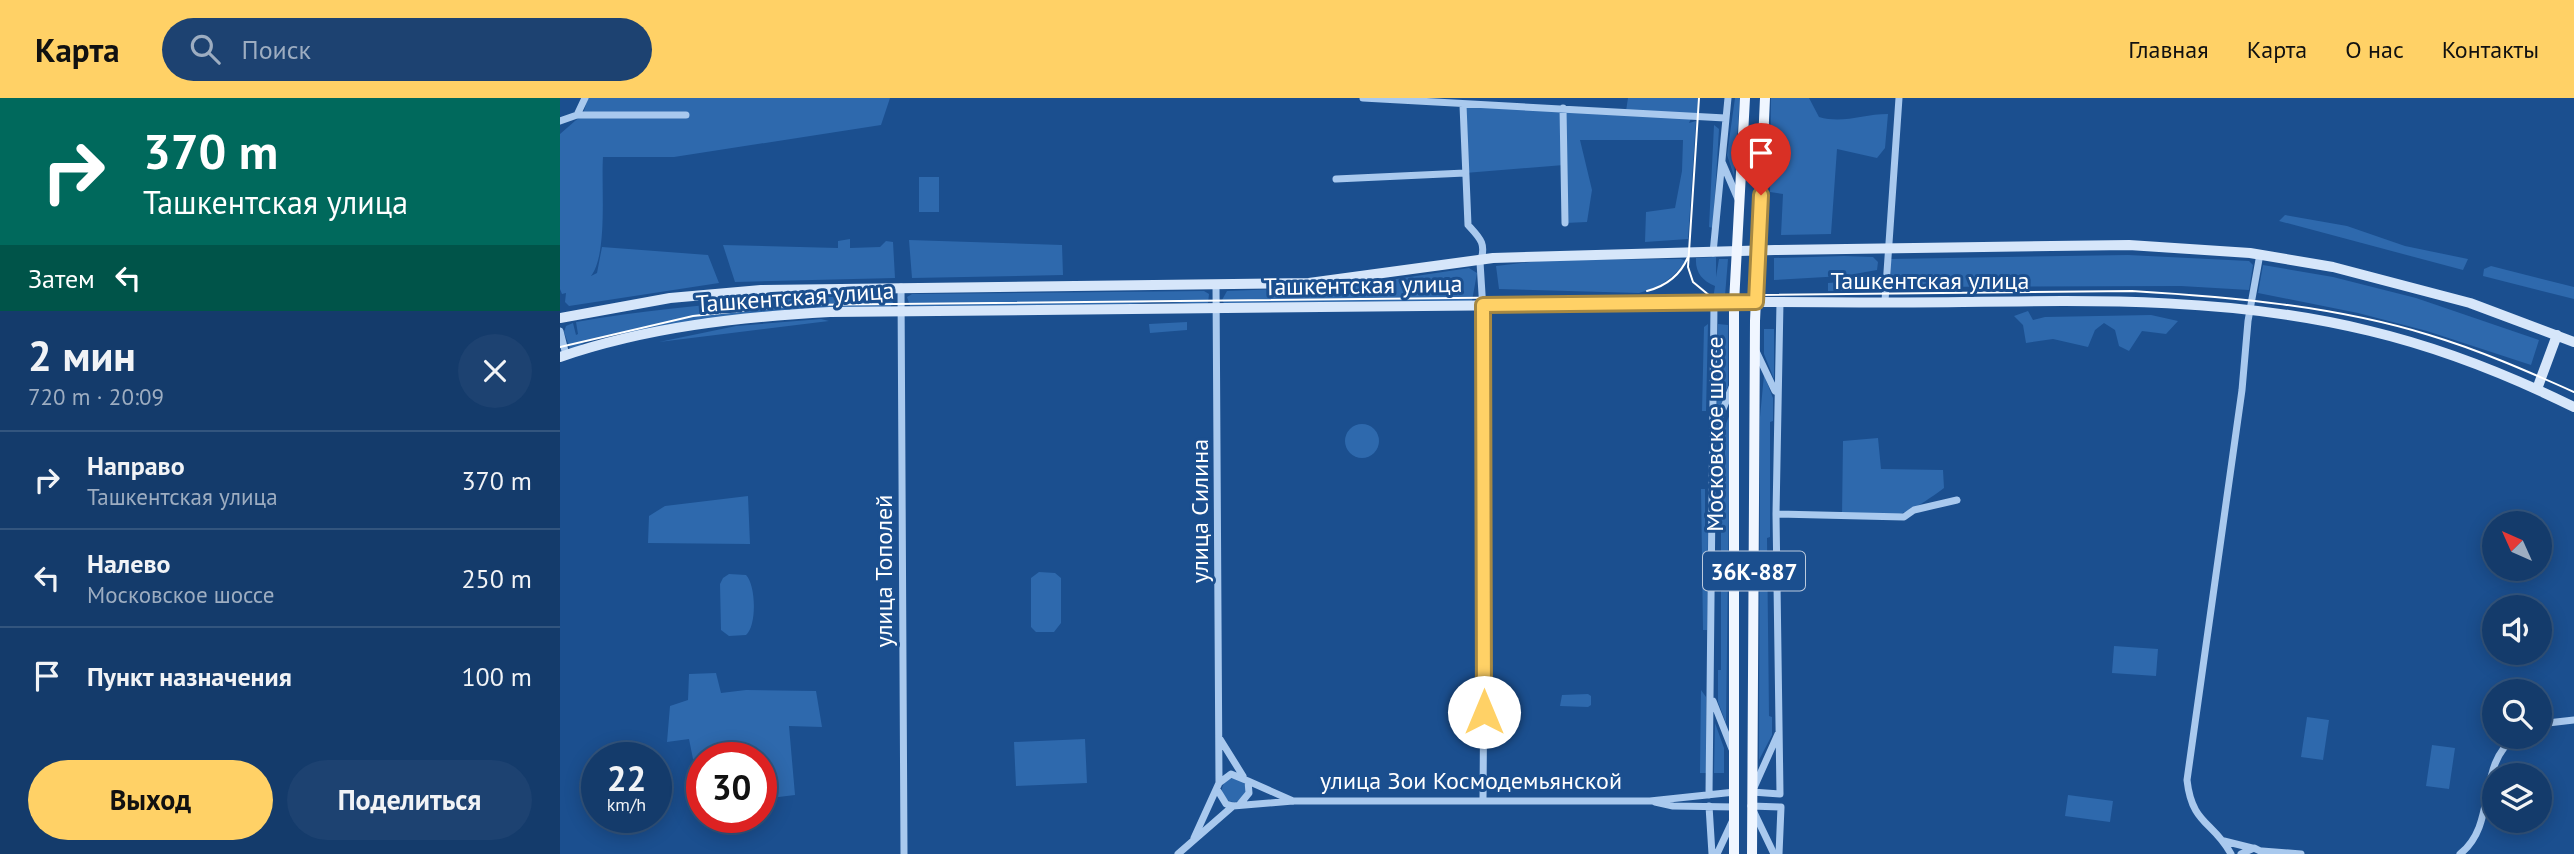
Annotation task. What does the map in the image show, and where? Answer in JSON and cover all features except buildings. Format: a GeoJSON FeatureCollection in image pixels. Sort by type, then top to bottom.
{"type":"FeatureCollection","features":[{"type":"Feature","properties":{"kind":"main road","name":"Московское шоссе"},"geometry":{"type":"LineString","coordinates":[[1734,854],[1734,303],[1745,98]]}},
{"type":"Feature","properties":{"kind":"main road","name":"Московское шоссе"},"geometry":{"type":"LineString","coordinates":[[1752,854],[1756,302],[1765,98]]}},
{"type":"Feature","properties":{"kind":"main road","name":"Ташкентская улица"},"geometry":{"type":"LineString","coordinates":[[560,318],[670,298],[761,290],[1309,282],[1480,262],[1493,258],[1887,248],[2129,246],[2260,254],[2408,284],[2496,311],[2574,342]]}},
{"type":"Feature","properties":{"kind":"main road","name":"Ташкентская улица"},"geometry":{"type":"LineString","coordinates":[[563,356],[682,326],[762,316],[901,310],[2137,300],[2250,312],[2390,336],[2450,354],[2537,388],[2574,407]]}},
{"type":"Feature","properties":{"kind":"main road"},"geometry":{"type":"LineString","coordinates":[[2537,388],[2557,335]]}},
{"type":"Feature","properties":{"kind":"main road","name":"улица Зои Космодемьянской"},"geometry":{"type":"LineString","coordinates":[[1735,792],[1752,792]]}},
{"type":"Feature","properties":{"kind":"main road","name":"улица Зои Космодемьянской"},"geometry":{"type":"LineString","coordinates":[[1734,812],[1751,806]]}},
{"type":"Feature","properties":{"kind":"street"},"geometry":{"type":"LineString","coordinates":[[577,115],[585,98]]}},
{"type":"Feature","properties":{"kind":"street"},"geometry":{"type":"LineString","coordinates":[[1363,98],[1725,118]]}},
{"type":"Feature","properties":{"kind":"street"},"geometry":{"type":"LineString","coordinates":[[1713,253],[1728,98]]}},
{"type":"Feature","properties":{"kind":"street"},"geometry":{"type":"LineString","coordinates":[[1885,301],[1899,98]]}},
{"type":"Feature","properties":{"kind":"street"},"geometry":{"type":"LineString","coordinates":[[1463,105],[1468,225],[1481,240],[1485,250],[1480,262],[1486,494],[1483,801]]}},
{"type":"Feature","properties":{"kind":"street"},"geometry":{"type":"LineString","coordinates":[[1563,108],[1565,223]]}},
{"type":"Feature","properties":{"kind":"street"},"geometry":{"type":"LineString","coordinates":[[560,121],[577,115],[686,115]]}},
{"type":"Feature","properties":{"kind":"street"},"geometry":{"type":"LineString","coordinates":[[1721,158],[1739,201]]}},
{"type":"Feature","properties":{"kind":"street"},"geometry":{"type":"LineString","coordinates":[[1336,179],[1465,173]]}},
{"type":"Feature","properties":{"kind":"street"},"geometry":{"type":"LineString","coordinates":[[2231,854],[2193,808],[2187,780],[2260,254]]}},
{"type":"Feature","properties":{"kind":"street","name":"улица Силина"},"geometry":{"type":"LineString","coordinates":[[1216,284],[1219,787]]}},
{"type":"Feature","properties":{"kind":"street","name":"улица Тополей"},"geometry":{"type":"LineString","coordinates":[[901,288],[904,854]]}},
{"type":"Feature","properties":{"kind":"street"},"geometry":{"type":"LineString","coordinates":[[1752,792],[1778,734],[1776,514],[1780,302]]}},
{"type":"Feature","properties":{"kind":"street"},"geometry":{"type":"LineString","coordinates":[[1709,794],[1714,304]]}},
{"type":"Feature","properties":{"kind":"street"},"geometry":{"type":"LineString","coordinates":[[560,331],[563,356]]}},
{"type":"Feature","properties":{"kind":"street"},"geometry":{"type":"LineString","coordinates":[[1756,350],[1777,395]]}},
{"type":"Feature","properties":{"kind":"street"},"geometry":{"type":"LineString","coordinates":[[1713,435],[1735,381]]}},
{"type":"Feature","properties":{"kind":"street"},"geometry":{"type":"LineString","coordinates":[[1776,514],[1904,517],[1914,510],[1956,500]]}},
{"type":"Feature","properties":{"kind":"street"},"geometry":{"type":"LineString","coordinates":[[1712,697],[1735,755]]}},
{"type":"Feature","properties":{"kind":"street"},"geometry":{"type":"LineString","coordinates":[[2552,723],[2574,720]]}},
{"type":"Feature","properties":{"kind":"street","name":"улица Зои Космодемьянской"},"geometry":{"type":"LineString","coordinates":[[1752,792],[1780,794],[1778,734]]}},
{"type":"Feature","properties":{"kind":"street"},"geometry":{"type":"LineString","coordinates":[[1178,854],[1249,793],[1245,779],[1219,738]]}},
{"type":"Feature","properties":{"kind":"street"},"geometry":{"type":"LineString","coordinates":[[2460,854],[2476,836],[2483,820],[2497,756],[2504,749]]}},
{"type":"Feature","properties":{"kind":"street"},"geometry":{"type":"LineString","coordinates":[[1194,838],[1219,787],[1231,774],[1245,779]]}},
{"type":"Feature","properties":{"kind":"street","name":"улица Зои Космодемьянской"},"geometry":{"type":"LineString","coordinates":[[1245,779],[1293,801]]}},
{"type":"Feature","properties":{"kind":"street"},"geometry":{"type":"LineString","coordinates":[[1219,787],[1226,804],[1236,805]]}},
{"type":"Feature","properties":{"kind":"street","name":"улица Зои Космодемьянской"},"geometry":{"type":"LineString","coordinates":[[1236,805],[1293,801],[1650,801],[1735,792]]}},
{"type":"Feature","properties":{"kind":"street","name":"улица Зои Космодемьянской"},"geometry":{"type":"LineString","coordinates":[[1650,801],[1673,806],[1709,806],[1734,812]]}},
{"type":"Feature","properties":{"kind":"street"},"geometry":{"type":"LineString","coordinates":[[1709,806],[1715,854]]}},
{"type":"Feature","properties":{"kind":"street"},"geometry":{"type":"LineString","coordinates":[[1751,806],[1777,854]]}},
{"type":"Feature","properties":{"kind":"street","name":"улица Зои Космодемьянской"},"geometry":{"type":"LineString","coordinates":[[1751,806],[1781,807],[1777,854]]}},
{"type":"Feature","properties":{"kind":"street"},"geometry":{"type":"LineString","coordinates":[[1715,854],[1734,812]]}},
{"type":"Feature","properties":{"kind":"street"},"geometry":{"type":"LineString","coordinates":[[2220,839],[2264,852],[2301,854]]}},
{"type":"Feature","properties":{"kind":"street"},"geometry":{"type":"LineString","coordinates":[[2241,854],[2252,848]]}},
{"type":"Feature","properties":{"kind":"shaded area"},"geometry":{"type":"Polygon","coordinates":[[[588,98],[890,98],[881,125],[674,157],[603,157],[602,237],[600,252],[591,276],[597,273],[602,247],[708,255],[719,283],[569,306],[565,302],[566,293],[562,294],[560,289],[560,134],[583,114],[588,98]]]}},
{"type":"Feature","properties":{"kind":"shaded area"},"geometry":{"type":"Polygon","coordinates":[[[1628,98],[1699,98],[1698,115],[1693,114],[1689,123],[1696,121],[1688,239],[1645,242],[1646,212],[1675,208],[1682,171],[1683,140],[1580,140],[1592,190],[1587,222],[1565,223],[1564,165],[1465,173],[1463,105],[1626,111],[1628,98]]]}},
{"type":"Feature","properties":{"kind":"shaded area"},"geometry":{"type":"Polygon","coordinates":[[[1735,98],[1740,98],[1734,176],[1727,155],[1735,98]]]}},
{"type":"Feature","properties":{"kind":"shaded area"},"geometry":{"type":"Polygon","coordinates":[[[1771,98],[1809,98],[1819,117],[1828,119],[1888,114],[1885,148],[1877,158],[1837,149],[1831,234],[1781,235],[1783,194],[1770,192],[1771,98]]]}},
{"type":"Feature","properties":{"kind":"shaded area"},"geometry":{"type":"Polygon","coordinates":[[[1714,125],[1719,129],[1713,228],[1709,227],[1714,125]]]}},
{"type":"Feature","properties":{"kind":"shaded area"},"geometry":{"type":"Polygon","coordinates":[[[919,177],[939,177],[939,212],[919,212],[919,177]]]}},
{"type":"Feature","properties":{"kind":"shaded area"},"geometry":{"type":"Polygon","coordinates":[[[2285,215],[2347,226],[2405,246],[2468,259],[2463,270],[2279,221],[2285,215]]]}},
{"type":"Feature","properties":{"kind":"shaded area"},"geometry":{"type":"Polygon","coordinates":[[[850,239],[850,248],[880,247],[886,241],[893,242],[895,278],[735,282],[723,245],[838,248],[838,241],[850,239]]]}},
{"type":"Feature","properties":{"kind":"shaded area"},"geometry":{"type":"Polygon","coordinates":[[[909,240],[1062,245],[1063,275],[912,278],[909,240]]]}},
{"type":"Feature","properties":{"kind":"shaded area"},"geometry":{"type":"Polygon","coordinates":[[[2128,255],[2249,261],[2253,265],[2249,290],[2181,286],[1891,287],[1890,259],[2128,255]]]}},
{"type":"Feature","properties":{"kind":"shaded area"},"geometry":{"type":"Polygon","coordinates":[[[1716,257],[1716,277],[1719,259],[1728,259],[1725,296],[1713,299],[1715,286],[1700,275],[1696,258],[1716,257]]]}},
{"type":"Feature","properties":{"kind":"shaded area"},"geometry":{"type":"Polygon","coordinates":[[[1873,257],[1878,262],[1877,270],[1843,276],[1774,280],[1774,258],[1873,257]]]}},
{"type":"Feature","properties":{"kind":"shaded area"},"geometry":{"type":"Polygon","coordinates":[[[1548,260],[1686,261],[1671,277],[1654,288],[1639,293],[1499,289],[1496,266],[1548,260]]]}},
{"type":"Feature","properties":{"kind":"shaded area"},"geometry":{"type":"Polygon","coordinates":[[[2263,265],[2333,277],[2416,298],[2539,340],[2531,365],[2427,331],[2358,313],[2258,293],[2263,265]]]}},
{"type":"Feature","properties":{"kind":"shaded area"},"geometry":{"type":"Polygon","coordinates":[[[2491,266],[2574,287],[2574,299],[2483,276],[2484,269],[2491,266]]]}},
{"type":"Feature","properties":{"kind":"shaded area"},"geometry":{"type":"Polygon","coordinates":[[[1469,268],[1477,273],[1472,301],[1225,305],[1222,300],[1227,291],[1350,286],[1469,268]]]}},
{"type":"Feature","properties":{"kind":"shaded area"},"geometry":{"type":"Polygon","coordinates":[[[1879,279],[1875,290],[1828,291],[1828,283],[1879,279]]]}},
{"type":"Feature","properties":{"kind":"shaded area"},"geometry":{"type":"Polygon","coordinates":[[[1204,291],[1209,294],[1208,303],[1204,304],[1158,302],[1061,307],[910,306],[907,297],[912,294],[1204,291]]]}},
{"type":"Feature","properties":{"kind":"shaded area"},"geometry":{"type":"Polygon","coordinates":[[[890,295],[893,303],[888,310],[792,312],[626,336],[621,333],[584,342],[578,349],[570,349],[564,332],[566,326],[573,323],[576,335],[578,334],[576,322],[694,306],[890,295]]]}},
{"type":"Feature","properties":{"kind":"shaded area"},"geometry":{"type":"Polygon","coordinates":[[[2028,311],[2033,320],[2045,317],[2151,315],[2178,321],[2166,334],[2142,331],[2129,351],[2119,346],[2115,330],[2104,323],[2095,330],[2088,347],[2053,339],[2026,343],[2023,325],[2014,316],[2028,311]]]}},
{"type":"Feature","properties":{"kind":"shaded area"},"geometry":{"type":"Polygon","coordinates":[[[821,319],[829,321],[659,342],[736,326],[821,319]]]}},
{"type":"Feature","properties":{"kind":"shaded area"},"geometry":{"type":"Polygon","coordinates":[[[1187,322],[1187,330],[1150,333],[1149,324],[1187,322]]]}},
{"type":"Feature","properties":{"kind":"shaded area"},"geometry":{"type":"Polygon","coordinates":[[[1708,324],[1706,411],[1702,411],[1704,327],[1708,324]]]}},
{"type":"Feature","properties":{"kind":"shaded area"},"geometry":{"type":"Polygon","coordinates":[[[1718,324],[1728,325],[1728,386],[1717,415],[1718,324]]]}},
{"type":"Feature","properties":{"kind":"shaded area"},"geometry":{"type":"Polygon","coordinates":[[[1764,329],[1774,329],[1774,379],[1764,354],[1764,329]]]}},
{"type":"Feature","properties":{"kind":"shaded area"},"geometry":{"type":"Polygon","coordinates":[[[1764,375],[1773,398],[1773,421],[1770,422],[1770,537],[1767,538],[1769,716],[1772,717],[1772,735],[1759,760],[1760,417],[1764,375]]]}},
{"type":"Feature","properties":{"kind":"shaded area"},"geometry":{"type":"Polygon","coordinates":[[[1730,414],[1726,723],[1718,702],[1718,670],[1721,670],[1721,483],[1725,482],[1725,451],[1719,451],[1719,440],[1730,414]]]}},
{"type":"Feature","properties":{"kind":"shaded area"},"geometry":{"type":"Polygon","coordinates":[[[1362,424],[1374,429],[1379,441],[1374,453],[1362,458],[1350,453],[1345,441],[1350,429],[1362,424]]]}},
{"type":"Feature","properties":{"kind":"shaded area"},"geometry":{"type":"Polygon","coordinates":[[[1878,438],[1881,469],[1943,470],[1944,488],[1917,506],[1896,515],[1842,517],[1843,441],[1878,438]]]}},
{"type":"Feature","properties":{"kind":"shaded area"},"geometry":{"type":"Polygon","coordinates":[[[1701,489],[1705,489],[1705,529],[1708,530],[1707,630],[1703,630],[1701,489]]]}},
{"type":"Feature","properties":{"kind":"shaded area"},"geometry":{"type":"Polygon","coordinates":[[[748,496],[750,544],[648,543],[649,516],[665,506],[748,496]]]}},
{"type":"Feature","properties":{"kind":"shaded area"},"geometry":{"type":"Polygon","coordinates":[[[1039,572],[1055,573],[1061,578],[1061,623],[1054,632],[1036,632],[1031,627],[1031,578],[1039,572]]]}},
{"type":"Feature","properties":{"kind":"shaded area"},"geometry":{"type":"Polygon","coordinates":[[[729,574],[746,575],[752,587],[752,623],[746,635],[729,636],[721,630],[720,584],[729,574]]]}},
{"type":"Feature","properties":{"kind":"shaded area"},"geometry":{"type":"Polygon","coordinates":[[[2114,646],[2158,649],[2156,676],[2112,673],[2114,646]]]}},
{"type":"Feature","properties":{"kind":"shaded area"},"geometry":{"type":"Polygon","coordinates":[[[716,673],[721,693],[746,690],[816,691],[822,727],[789,726],[795,795],[777,797],[777,742],[690,742],[689,739],[667,742],[670,706],[688,700],[689,674],[716,673]]]}},
{"type":"Feature","properties":{"kind":"shaded area"},"geometry":{"type":"Polygon","coordinates":[[[1701,690],[1706,697],[1706,773],[1700,773],[1701,690]]]}},
{"type":"Feature","properties":{"kind":"shaded area"},"geometry":{"type":"Polygon","coordinates":[[[1562,695],[1591,696],[1591,705],[1588,707],[1560,706],[1562,695]]]}},
{"type":"Feature","properties":{"kind":"shaded area"},"geometry":{"type":"Polygon","coordinates":[[[2307,717],[2329,720],[2323,760],[2301,757],[2307,717]]]}},
{"type":"Feature","properties":{"kind":"shaded area"},"geometry":{"type":"Polygon","coordinates":[[[1715,723],[1724,748],[1724,773],[1714,773],[1715,723]]]}},
{"type":"Feature","properties":{"kind":"shaded area"},"geometry":{"type":"Polygon","coordinates":[[[1085,739],[1087,783],[1016,786],[1014,742],[1085,739]]]}},
{"type":"Feature","properties":{"kind":"shaded area"},"geometry":{"type":"Polygon","coordinates":[[[2432,745],[2455,748],[2449,789],[2426,786],[2432,745]]]}},
{"type":"Feature","properties":{"kind":"shaded area"},"geometry":{"type":"Polygon","coordinates":[[[1234,778],[1243,781],[1246,790],[1243,799],[1234,802],[1225,799],[1222,790],[1225,781],[1234,778]]]}},
{"type":"Feature","properties":{"kind":"shaded area"},"geometry":{"type":"Polygon","coordinates":[[[2068,795],[2113,801],[2110,822],[2065,816],[2068,795]]]}},
{"type":"Feature","properties":{"kind":"tram line"},"geometry":{"type":"LineString","coordinates":[[1699,98],[1688,267],[1693,282],[1710,296]]}},
{"type":"Feature","properties":{"kind":"tram line"},"geometry":{"type":"LineString","coordinates":[[1647,291],[1672,279],[1688,257]]}},
{"type":"Feature","properties":{"kind":"tram line"},"geometry":{"type":"LineString","coordinates":[[560,347],[693,316],[797,305],[2132,291],[2282,304],[2393,325],[2466,347],[2574,392]]}},
{"type":"Feature","properties":{"kind":"route"},"geometry":{"type":"LineString","coordinates":[[1484,712],[1486,358],[1483,305],[1756,302],[1761,195]]}}]}
